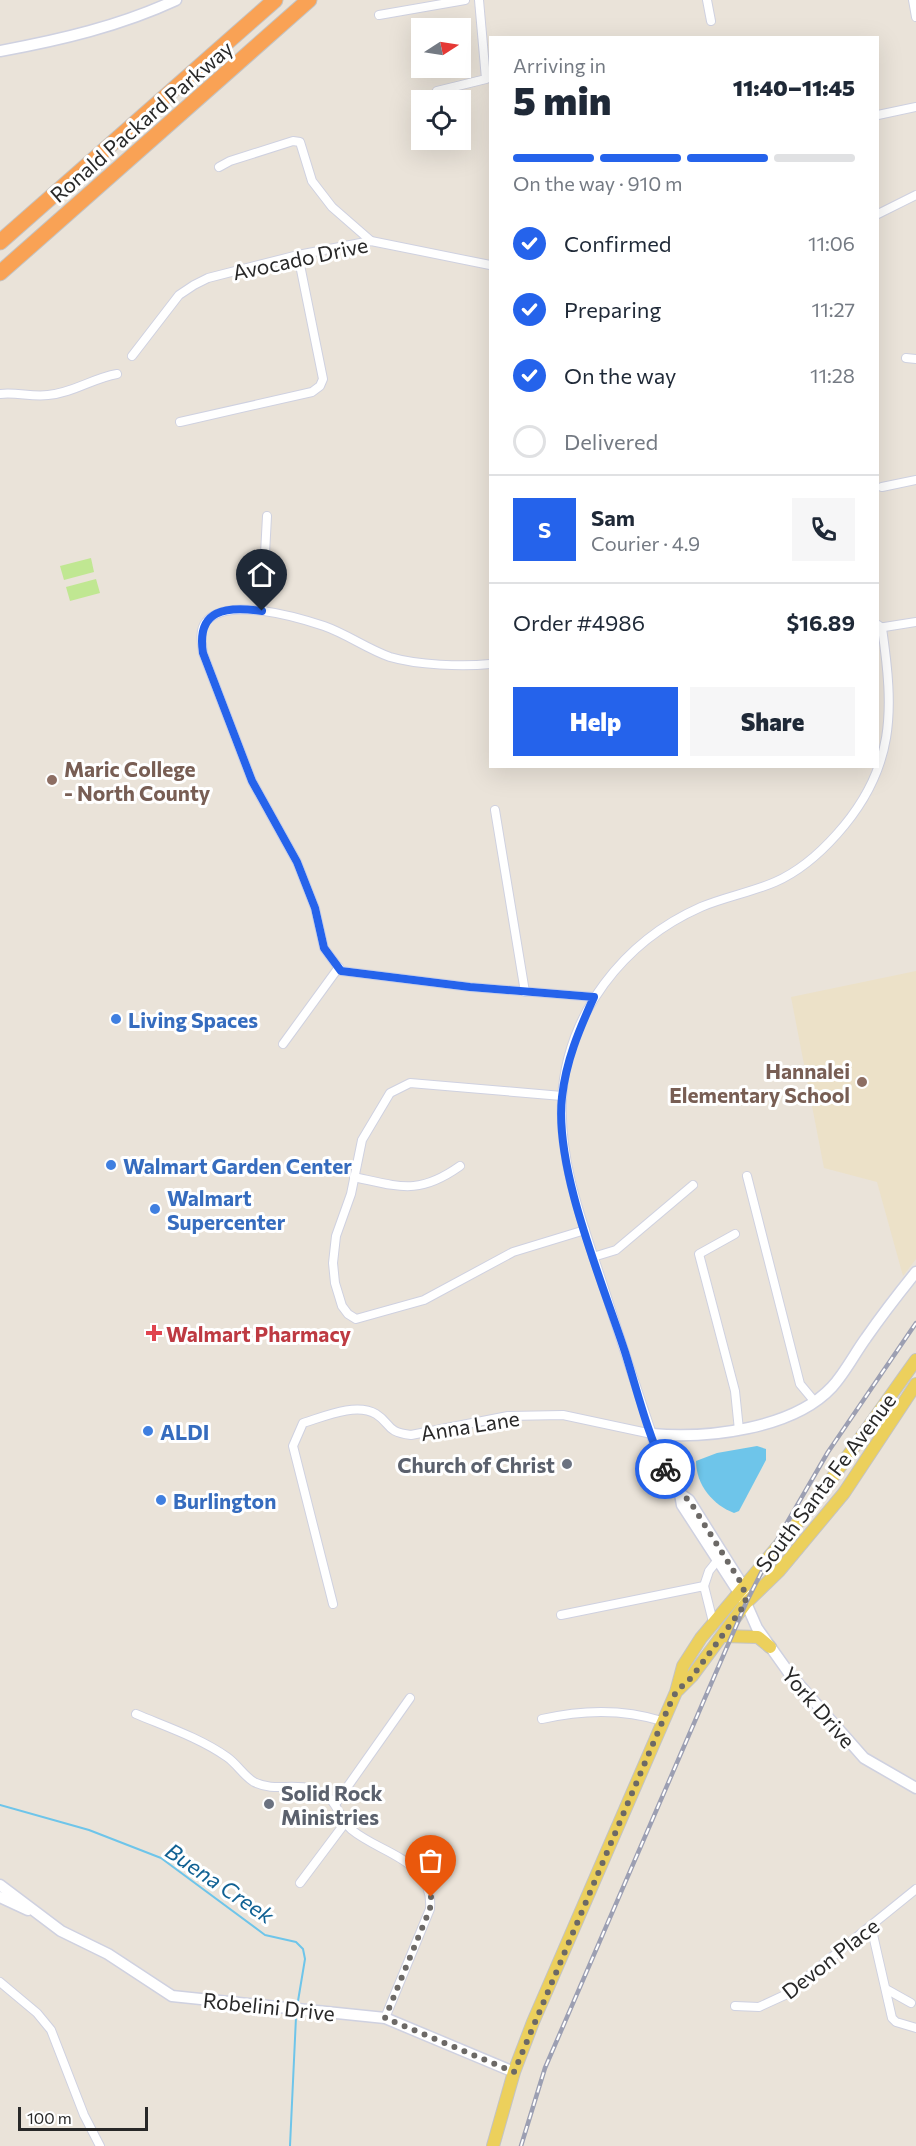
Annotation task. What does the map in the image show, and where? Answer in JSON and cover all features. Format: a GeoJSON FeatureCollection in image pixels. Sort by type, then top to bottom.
{"type":"FeatureCollection","features":[{"type":"Feature","properties":{"kind":"highway","name":"Ronald Packard Parkway"},"geometry":{"type":"LineString","coordinates":[[0,242],[275,0]]}},
{"type":"Feature","properties":{"kind":"highway","name":"Ronald Packard Parkway"},"geometry":{"type":"LineString","coordinates":[[0,273],[309,0]]}},
{"type":"Feature","properties":{"kind":"main road","name":"South Santa Fe Avenue"},"geometry":{"type":"LineString","coordinates":[[494,2146],[514,2072],[676,1692],[683,1666],[713,1622],[740,1589],[766,1564],[860,1441],[916,1360]]}},
{"type":"Feature","properties":{"kind":"main road","name":"South Santa Fe Avenue"},"geometry":{"type":"LineString","coordinates":[[676,1692],[692,1677],[746,1603],[779,1571],[844,1493],[916,1384]]}},
{"type":"Feature","properties":{"kind":"main road"},"geometry":{"type":"LineString","coordinates":[[746,1603],[847,1479],[860,1441]]}},
{"type":"Feature","properties":{"kind":"main road"},"geometry":{"type":"LineString","coordinates":[[723,1636],[758,1637],[770,1647]]}},
{"type":"Feature","properties":{"kind":"street"},"geometry":{"type":"LineString","coordinates":[[0,51],[64,39],[152,11],[176,0]]}},
{"type":"Feature","properties":{"kind":"street"},"geometry":{"type":"LineString","coordinates":[[379,15],[465,0]]}},
{"type":"Feature","properties":{"kind":"street"},"geometry":{"type":"LineString","coordinates":[[441,90],[486,79],[479,0]]}},
{"type":"Feature","properties":{"kind":"street"},"geometry":{"type":"LineString","coordinates":[[707,0],[711,21]]}},
{"type":"Feature","properties":{"kind":"street"},"geometry":{"type":"LineString","coordinates":[[913,0],[916,17]]}},
{"type":"Feature","properties":{"kind":"street"},"geometry":{"type":"LineString","coordinates":[[879,115],[916,107]]}},
{"type":"Feature","properties":{"kind":"street"},"geometry":{"type":"LineString","coordinates":[[219,167],[230,160],[293,141],[300,142],[312,181],[332,207],[370,241]]}},
{"type":"Feature","properties":{"kind":"street"},"geometry":{"type":"LineString","coordinates":[[879,214],[916,195]]}},
{"type":"Feature","properties":{"kind":"street","name":"Avocado Drive"},"geometry":{"type":"LineString","coordinates":[[132,356],[179,295],[208,278],[298,255],[370,241],[489,265]]}},
{"type":"Feature","properties":{"kind":"street"},"geometry":{"type":"LineString","coordinates":[[180,422],[312,392],[320,386],[323,379],[298,255]]}},
{"type":"Feature","properties":{"kind":"street"},"geometry":{"type":"LineString","coordinates":[[906,358],[916,359]]}},
{"type":"Feature","properties":{"kind":"street"},"geometry":{"type":"LineString","coordinates":[[0,394],[47,396],[78,389],[104,376],[117,374]]}},
{"type":"Feature","properties":{"kind":"street"},"geometry":{"type":"LineString","coordinates":[[882,487],[916,480]]}},
{"type":"Feature","properties":{"kind":"street"},"geometry":{"type":"LineString","coordinates":[[262,611],[267,516]]}},
{"type":"Feature","properties":{"kind":"street"},"geometry":{"type":"LineString","coordinates":[[489,664],[469,665],[390,657],[324,626],[262,611],[231,610],[214,614],[204,623],[201,638],[203,653],[252,781],[294,856],[315,908],[324,948],[341,971],[525,992],[594,997]]}},
{"type":"Feature","properties":{"kind":"street"},"geometry":{"type":"LineString","coordinates":[[879,763],[885,744],[890,707],[879,627],[916,622]]}},
{"type":"Feature","properties":{"kind":"street"},"geometry":{"type":"LineString","coordinates":[[740,1589],[717,1561],[682,1505],[680,1494],[663,1466],[593,1257],[569,1174],[562,1137],[562,1096],[573,1042],[594,997],[626,957],[657,932],[700,908],[787,876],[825,848],[854,815],[871,789],[878,768]]}},
{"type":"Feature","properties":{"kind":"street"},"geometry":{"type":"LineString","coordinates":[[495,810],[525,992]]}},
{"type":"Feature","properties":{"kind":"street"},"geometry":{"type":"LineString","coordinates":[[283,1044],[339,967]]}},
{"type":"Feature","properties":{"kind":"street"},"geometry":{"type":"LineString","coordinates":[[562,1096],[411,1083],[396,1088],[362,1140],[354,1177],[336,1236],[333,1263],[342,1306],[356,1319],[424,1300],[513,1252],[585,1230]]}},
{"type":"Feature","properties":{"kind":"street"},"geometry":{"type":"LineString","coordinates":[[354,1177],[398,1187],[415,1187],[439,1181],[460,1166]]}},
{"type":"Feature","properties":{"kind":"street"},"geometry":{"type":"LineString","coordinates":[[747,1176],[800,1384],[814,1402]]}},
{"type":"Feature","properties":{"kind":"street"},"geometry":{"type":"LineString","coordinates":[[593,1257],[616,1250],[693,1185]]}},
{"type":"Feature","properties":{"kind":"street"},"geometry":{"type":"LineString","coordinates":[[735,1234],[699,1254],[735,1391],[739,1430]]}},
{"type":"Feature","properties":{"kind":"street"},"geometry":{"type":"LineString","coordinates":[[652,1434],[739,1430],[782,1421],[814,1402],[833,1386],[880,1317],[916,1272]]}},
{"type":"Feature","properties":{"kind":"street","name":"Anna Lane"},"geometry":{"type":"LineString","coordinates":[[333,1604],[293,1446],[303,1423],[336,1413],[363,1411],[376,1414],[385,1425],[399,1433],[411,1435],[508,1416],[564,1415],[652,1434]]}},
{"type":"Feature","properties":{"kind":"street"},"geometry":{"type":"LineString","coordinates":[[680,1494],[689,1500],[740,1589]]}},
{"type":"Feature","properties":{"kind":"street"},"geometry":{"type":"LineString","coordinates":[[713,1622],[704,1586],[709,1571],[717,1561]]}},
{"type":"Feature","properties":{"kind":"street"},"geometry":{"type":"LineString","coordinates":[[561,1615],[704,1586]]}},
{"type":"Feature","properties":{"kind":"street","name":"York Drive"},"geometry":{"type":"LineString","coordinates":[[740,1589],[770,1647],[847,1742],[882,1770],[916,1788]]}},
{"type":"Feature","properties":{"kind":"street"},"geometry":{"type":"LineString","coordinates":[[336,1803],[410,1698]]}},
{"type":"Feature","properties":{"kind":"street"},"geometry":{"type":"LineString","coordinates":[[542,1719],[559,1715],[627,1713],[662,1721]]}},
{"type":"Feature","properties":{"kind":"street"},"geometry":{"type":"LineString","coordinates":[[136,1714],[201,1742],[228,1758],[252,1780],[271,1789],[296,1787],[312,1790],[336,1803],[345,1823],[354,1832],[409,1862],[420,1874],[431,1897],[430,1909],[385,2018]]}},
{"type":"Feature","properties":{"kind":"street"},"geometry":{"type":"LineString","coordinates":[[300,1883],[345,1823]]}},
{"type":"Feature","properties":{"kind":"street"},"geometry":{"type":"LineString","coordinates":[[0,1885],[36,1913]]}},
{"type":"Feature","properties":{"kind":"street","name":"Devon Place"},"geometry":{"type":"LineString","coordinates":[[735,2006],[759,2007],[785,1995],[916,1889]]}},
{"type":"Feature","properties":{"kind":"street"},"geometry":{"type":"LineString","coordinates":[[0,1897],[36,1913]]}},
{"type":"Feature","properties":{"kind":"street","name":"Robelini Drive"},"geometry":{"type":"LineString","coordinates":[[36,1913],[62,1930],[108,1954],[172,1996],[385,2018],[514,2072]]}},
{"type":"Feature","properties":{"kind":"street"},"geometry":{"type":"LineString","coordinates":[[871,1926],[894,2020],[916,2028]]}},
{"type":"Feature","properties":{"kind":"street"},"geometry":{"type":"LineString","coordinates":[[0,1982],[37,2013],[51,2030],[84,2115],[99,2146]]}},
{"type":"Feature","properties":{"kind":"street"},"geometry":{"type":"LineString","coordinates":[[886,1989],[911,2003]]}},
{"type":"Feature","properties":{"kind":"shaded area","name":"Hannalei Elementary School"},"geometry":{"type":"Polygon","coordinates":[[[916,971],[916,1259],[903,1276],[877,1182],[824,1168],[791,997],[916,971]]]}},
{"type":"Feature","properties":{"kind":"green space"},"geometry":{"type":"Polygon","coordinates":[[[91,558],[94,572],[64,580],[60,566],[91,558]]]}},
{"type":"Feature","properties":{"kind":"green space"},"geometry":{"type":"Polygon","coordinates":[[[96,579],[100,593],[70,601],[66,587],[96,579]]]}},
{"type":"Feature","properties":{"kind":"water"},"geometry":{"type":"Polygon","coordinates":[[[757,1446],[766,1449],[766,1460],[739,1511],[734,1513],[719,1505],[707,1493],[699,1478],[696,1461],[717,1453],[757,1446]]]}},
{"type":"Feature","properties":{"kind":"waterway","name":"Buena Creek"},"geometry":{"type":"LineString","coordinates":[[0,1805],[89,1830],[161,1858],[265,1935],[296,1942],[303,1949],[305,1959],[298,2001]]}},
{"type":"Feature","properties":{"kind":"waterway","name":"Buena Creek"},"geometry":{"type":"LineString","coordinates":[[290,2146],[296,2017]]}},
{"type":"Feature","properties":{"kind":"railway"},"geometry":{"type":"LineString","coordinates":[[521,2146],[545,2068],[746,1603],[781,1533],[828,1452],[916,1323]]}},
{"type":"Feature","properties":{"kind":"way so far"},"geometry":{"type":"LineString","coordinates":[[431,1897],[430,1909],[385,2018],[449,2047],[514,2072],[533,2022],[669,1706],[676,1692],[692,1677],[746,1603],[743,1586],[689,1500],[680,1494],[665,1469]]}},
{"type":"Feature","properties":{"kind":"place","name":"Maric College - North County"},"geometry":{"type":"Point","coordinates":[52,780]}},
{"type":"Feature","properties":{"kind":"place","name":"Living Spaces"},"geometry":{"type":"Point","coordinates":[116,1019]}},
{"type":"Feature","properties":{"kind":"place","name":"Hannalei Elementary School"},"geometry":{"type":"Point","coordinates":[862,1082]}},
{"type":"Feature","properties":{"kind":"place","name":"Walmart Garden Center"},"geometry":{"type":"Point","coordinates":[111,1165]}},
{"type":"Feature","properties":{"kind":"place","name":"Walmart Supercenter"},"geometry":{"type":"Point","coordinates":[155,1209]}},
{"type":"Feature","properties":{"kind":"place","name":"Walmart Pharmacy"},"geometry":{"type":"Point","coordinates":[154,1333]}},
{"type":"Feature","properties":{"kind":"place","name":"ALDI"},"geometry":{"type":"Point","coordinates":[148,1431]}},
{"type":"Feature","properties":{"kind":"place","name":"Church of Christ"},"geometry":{"type":"Point","coordinates":[567,1464]}},
{"type":"Feature","properties":{"kind":"place","name":"Burlington"},"geometry":{"type":"Point","coordinates":[161,1500]}},
{"type":"Feature","properties":{"kind":"place","name":"Solid Rock Ministries"},"geometry":{"type":"Point","coordinates":[269,1804]}},
{"type":"Feature","properties":{"kind":"route"},"geometry":{"type":"LineString","coordinates":[[262,611],[231,610],[214,614],[204,623],[201,638],[203,653],[252,781],[297,862],[315,908],[324,948],[341,971],[470,987],[594,997],[573,1042],[562,1096],[562,1137],[569,1174],[593,1257],[665,1469]]}}]}
